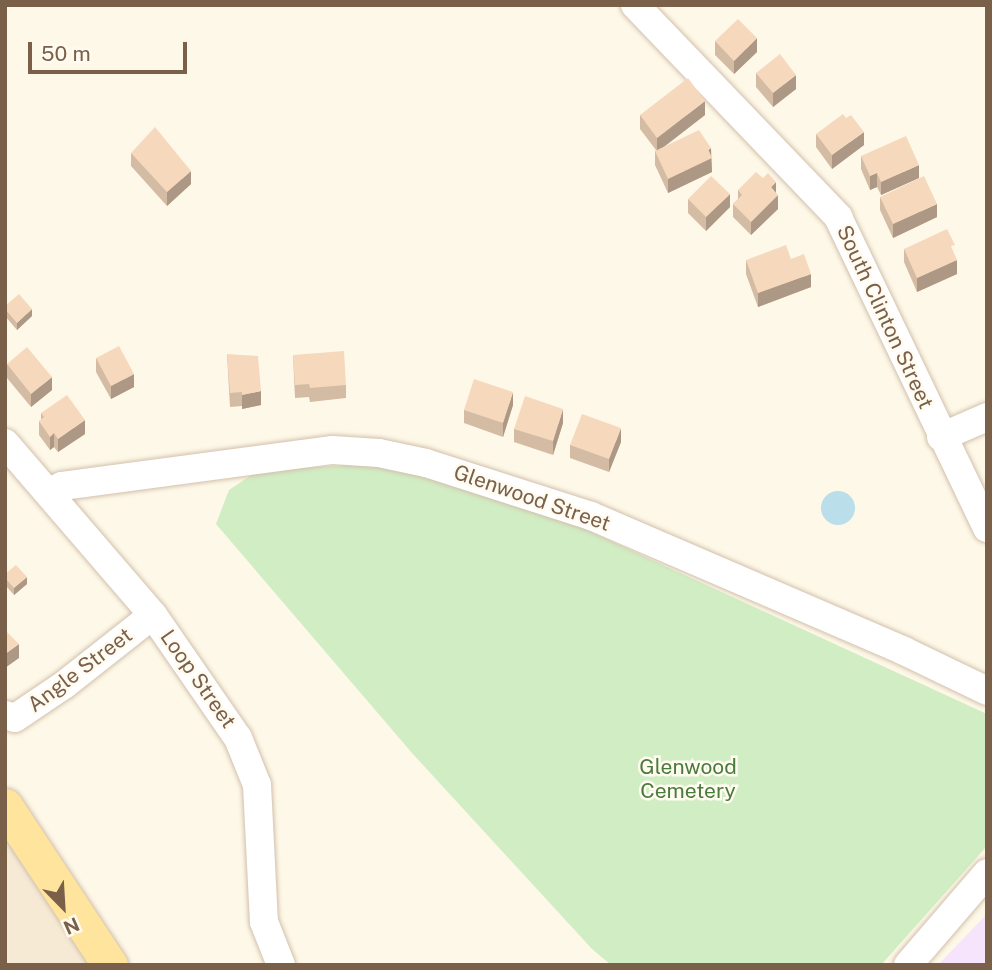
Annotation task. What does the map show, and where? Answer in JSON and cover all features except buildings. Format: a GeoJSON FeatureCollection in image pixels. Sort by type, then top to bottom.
{"type":"FeatureCollection","features":[{"type":"Feature","properties":{"kind":"main road"},"geometry":{"type":"LineString","coordinates":[[5,806],[110,965]]}},
{"type":"Feature","properties":{"kind":"street","name":"South Clinton Street"},"geometry":{"type":"LineString","coordinates":[[635,5],[838,217],[987,528]]}},
{"type":"Feature","properties":{"kind":"street"},"geometry":{"type":"LineString","coordinates":[[942,437],[987,417]]}},
{"type":"Feature","properties":{"kind":"street","name":"Loop Street"},"geometry":{"type":"LineString","coordinates":[[5,443],[153,615],[238,738],[257,785],[264,922],[281,965]]}},
{"type":"Feature","properties":{"kind":"street","name":"Glenwood Street"},"geometry":{"type":"LineString","coordinates":[[48,492],[62,486],[333,450],[379,453],[426,463],[591,516],[904,651],[987,691]]}},
{"type":"Feature","properties":{"kind":"street","name":"Angle Street"},"geometry":{"type":"LineString","coordinates":[[5,715],[15,718],[153,615]]}},
{"type":"Feature","properties":{"kind":"street"},"geometry":{"type":"LineString","coordinates":[[908,965],[987,873]]}},
{"type":"Feature","properties":{"kind":"shaded area"},"geometry":{"type":"Polygon","coordinates":[[[5,826],[122,965],[5,965],[5,826]]]}},
{"type":"Feature","properties":{"kind":"shaded area"},"geometry":{"type":"Polygon","coordinates":[[[987,914],[987,965],[938,965],[987,914]]]}},
{"type":"Feature","properties":{"kind":"green space","name":"Glenwood Cemetery"},"geometry":{"type":"Polygon","coordinates":[[[391,463],[541,509],[987,714],[987,846],[881,965],[611,965],[592,949],[412,753],[216,524],[229,490],[259,470],[391,463]]]}},
{"type":"Feature","properties":{"kind":"water"},"geometry":{"type":"Polygon","coordinates":[[[838,491],[850,496],[855,508],[850,520],[838,525],[826,520],[821,508],[826,496],[838,491]]]}}]}
